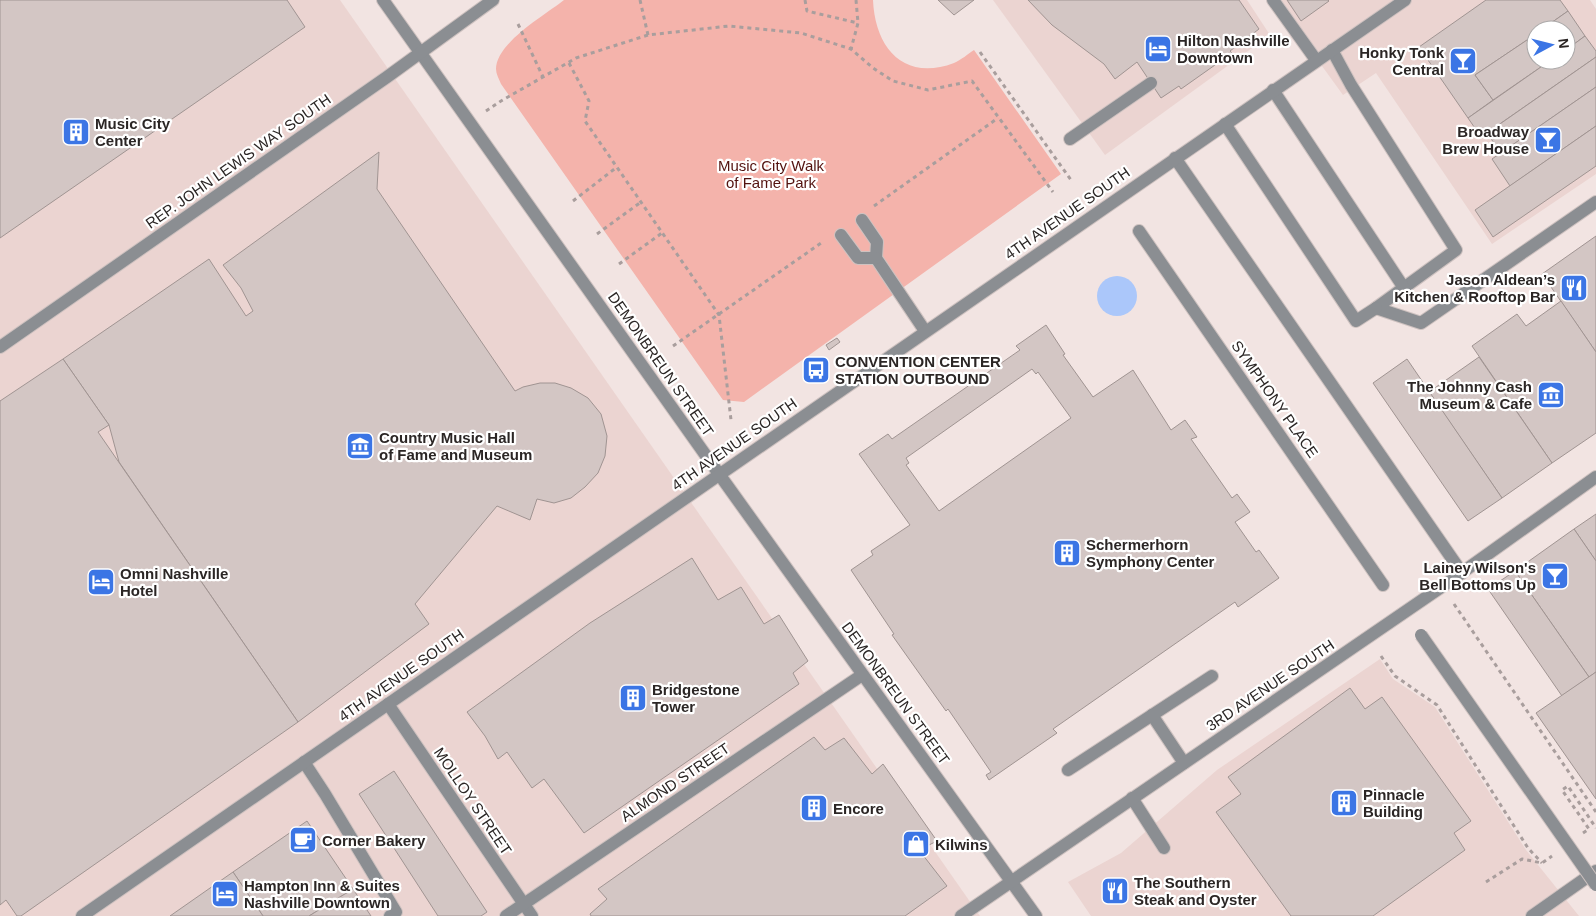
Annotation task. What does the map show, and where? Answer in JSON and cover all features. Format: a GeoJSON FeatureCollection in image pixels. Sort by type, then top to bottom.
{"type":"FeatureCollection","features":[{"type":"Feature","properties":{"kind":"street","name":"DEMONBREUN STREET"},"geometry":{"type":"LineString","coordinates":[[383,0],[862,675],[1036,916]]}},
{"type":"Feature","properties":{"kind":"street","name":"REP. JOHN LEWIS WAY SOUTH"},"geometry":{"type":"LineString","coordinates":[[0,347],[420,54],[493,0]]}},
{"type":"Feature","properties":{"kind":"street"},"geometry":{"type":"LineString","coordinates":[[1273,0],[1316,60]]}},
{"type":"Feature","properties":{"kind":"street","name":"4TH AVENUE SOUTH"},"geometry":{"type":"LineString","coordinates":[[82,916],[1405,0]]}},
{"type":"Feature","properties":{"kind":"street"},"geometry":{"type":"LineString","coordinates":[[1225,124],[1356,322],[1456,250],[1351,85],[1332,50]]}},
{"type":"Feature","properties":{"kind":"street"},"geometry":{"type":"LineString","coordinates":[[1070,139],[1150,83]]}},
{"type":"Feature","properties":{"kind":"street"},"geometry":{"type":"LineString","coordinates":[[1274,90],[1404,288]]}},
{"type":"Feature","properties":{"kind":"street"},"geometry":{"type":"LineString","coordinates":[[1175,158],[1462,573]]}},
{"type":"Feature","properties":{"kind":"street"},"geometry":{"type":"LineString","coordinates":[[1376,308],[1421,323],[1596,202]]}},
{"type":"Feature","properties":{"kind":"street"},"geometry":{"type":"LineString","coordinates":[[862,220],[877,242],[876,258],[925,331]]}},
{"type":"Feature","properties":{"kind":"street","name":"SYMPHONY PLACE"},"geometry":{"type":"LineString","coordinates":[[1139,232],[1383,585]]}},
{"type":"Feature","properties":{"kind":"street"},"geometry":{"type":"LineString","coordinates":[[841,235],[858,258],[876,258]]}},
{"type":"Feature","properties":{"kind":"street","name":"3RD AVENUE SOUTH"},"geometry":{"type":"LineString","coordinates":[[961,916],[1462,573],[1596,477]]}},
{"type":"Feature","properties":{"kind":"street"},"geometry":{"type":"LineString","coordinates":[[1421,636],[1596,885]]}},
{"type":"Feature","properties":{"kind":"street","name":"ALMOND STREET"},"geometry":{"type":"LineString","coordinates":[[506,916],[862,675]]}},
{"type":"Feature","properties":{"kind":"street"},"geometry":{"type":"LineString","coordinates":[[1068,770],[1212,676]]}},
{"type":"Feature","properties":{"kind":"street","name":"MOLLOY STREET"},"geometry":{"type":"LineString","coordinates":[[388,704],[532,916]]}},
{"type":"Feature","properties":{"kind":"street"},"geometry":{"type":"LineString","coordinates":[[1152,715],[1184,763]]}},
{"type":"Feature","properties":{"kind":"street"},"geometry":{"type":"LineString","coordinates":[[304,762],[396,912],[390,916]]}},
{"type":"Feature","properties":{"kind":"street"},"geometry":{"type":"LineString","coordinates":[[1132,798],[1164,848]]}},
{"type":"Feature","properties":{"kind":"street"},"geometry":{"type":"LineString","coordinates":[[1536,915],[1596,871]]}},
{"type":"Feature","properties":{"kind":"path"},"geometry":{"type":"LineString","coordinates":[[640,0],[648,35]]}},
{"type":"Feature","properties":{"kind":"path"},"geometry":{"type":"LineString","coordinates":[[805,0],[807,11],[858,23]]}},
{"type":"Feature","properties":{"kind":"path"},"geometry":{"type":"LineString","coordinates":[[851,49],[858,23],[856,0]]}},
{"type":"Feature","properties":{"kind":"path"},"geometry":{"type":"LineString","coordinates":[[518,24],[543,77]]}},
{"type":"Feature","properties":{"kind":"path"},"geometry":{"type":"LineString","coordinates":[[501,100],[576,58],[648,35],[729,26],[801,33],[851,49],[873,68],[893,81],[928,90],[972,80],[1053,192]]}},
{"type":"Feature","properties":{"kind":"path"},"geometry":{"type":"LineString","coordinates":[[980,52],[1071,180]]}},
{"type":"Feature","properties":{"kind":"path"},"geometry":{"type":"LineString","coordinates":[[569,63],[589,101],[585,121],[720,315],[731,420]]}},
{"type":"Feature","properties":{"kind":"path"},"geometry":{"type":"LineString","coordinates":[[573,201],[617,168]]}},
{"type":"Feature","properties":{"kind":"path"},"geometry":{"type":"LineString","coordinates":[[597,234],[641,202]]}},
{"type":"Feature","properties":{"kind":"path"},"geometry":{"type":"LineString","coordinates":[[619,264],[662,233]]}},
{"type":"Feature","properties":{"kind":"path"},"geometry":{"type":"LineString","coordinates":[[1454,604],[1596,812]]}},
{"type":"Feature","properties":{"kind":"path"},"geometry":{"type":"LineString","coordinates":[[1381,656],[1395,676],[1437,705],[1528,848],[1542,863]]}},
{"type":"Feature","properties":{"kind":"path"},"geometry":{"type":"LineString","coordinates":[[1486,882],[1522,859],[1542,863],[1589,829],[1562,790],[1568,786],[1596,828]]}},
{"type":"Feature","properties":{"kind":"shaded area"},"geometry":{"type":"Polygon","coordinates":[[[0,0],[340,0],[980,916],[0,916],[0,0]]]}},
{"type":"Feature","properties":{"kind":"shaded area"},"geometry":{"type":"Polygon","coordinates":[[[993,0],[1247,0],[1270,35],[1105,155],[993,0]]]}},
{"type":"Feature","properties":{"kind":"shaded area"},"geometry":{"type":"Polygon","coordinates":[[[1274,0],[1590,0],[1596,9],[1596,174],[1492,244],[1376,73],[1343,95],[1274,0]]]}},
{"type":"Feature","properties":{"kind":"shaded area"},"geometry":{"type":"Polygon","coordinates":[[[1380,659],[1393,679],[1435,707],[1526,850],[1579,916],[1091,916],[1068,882],[1121,853],[1217,770],[1380,659]]]}},
{"type":"Feature","properties":{"kind":"green space","name":"Music City Walk of Fame Park"},"geometry":{"type":"Polygon","coordinates":[[[564,0],[873,0],[879,33],[886,46],[896,57],[907,64],[921,68],[936,68],[954,63],[974,50],[1061,174],[744,402],[723,400],[501,84],[496,69],[498,59],[504,49],[523,30],[564,0]]]}},
{"type":"Feature","properties":{"kind":"water"},"geometry":{"type":"Polygon","coordinates":[[[1117,276],[1131,282],[1137,296],[1131,310],[1117,316],[1103,310],[1097,296],[1103,282],[1117,276]]]}},
{"type":"Feature","properties":{"kind":"building","name":"Music City Center"},"geometry":{"type":"Polygon","coordinates":[[[0,0],[287,0],[305,27],[0,238],[0,0]]]}},
{"type":"Feature","properties":{"kind":"building"},"geometry":{"type":"Polygon","coordinates":[[[938,0],[974,0],[954,15],[938,0]]]}},
{"type":"Feature","properties":{"kind":"building","name":"Hilton Nashville Downtown"},"geometry":{"type":"Polygon","coordinates":[[[1028,0],[1239,0],[1259,29],[1230,51],[1232,53],[1181,89],[1179,86],[1161,98],[1137,62],[1115,79],[1104,64],[1052,25],[1028,0]]]}},
{"type":"Feature","properties":{"kind":"building"},"geometry":{"type":"Polygon","coordinates":[[[1287,0],[1328,0],[1329,1],[1301,21],[1287,0]]]}},
{"type":"Feature","properties":{"kind":"building","name":"Honky Tonk Central"},"geometry":{"type":"Polygon","coordinates":[[[1486,0],[1560,0],[1568,11],[1555,20],[1526,20],[1526,41],[1475,75],[1493,100],[1468,118],[1419,47],[1486,0]]]}},
{"type":"Feature","properties":{"kind":"building"},"geometry":{"type":"Polygon","coordinates":[[[1568,11],[1574,20],[1555,20],[1568,11]]]}},
{"type":"Feature","properties":{"kind":"building"},"geometry":{"type":"Polygon","coordinates":[[[1576,23],[1585,36],[1576,43],[1576,23]]]}},
{"type":"Feature","properties":{"kind":"building"},"geometry":{"type":"Polygon","coordinates":[[[1585,36],[1596,51],[1596,57],[1481,137],[1468,118],[1537,70],[1576,70],[1576,43],[1585,36]]]}},
{"type":"Feature","properties":{"kind":"building"},"geometry":{"type":"Polygon","coordinates":[[[1526,41],[1526,70],[1536,70],[1493,100],[1475,75],[1526,41]]]}},
{"type":"Feature","properties":{"kind":"building"},"geometry":{"type":"Polygon","coordinates":[[[1596,57],[1596,87],[1501,153],[1487,133],[1596,57]]]}},
{"type":"Feature","properties":{"kind":"building","name":"Broadway Brew House"},"geometry":{"type":"Polygon","coordinates":[[[1596,87],[1596,126],[1510,186],[1492,159],[1596,87]]]}},
{"type":"Feature","properties":{"kind":"building"},"geometry":{"type":"Polygon","coordinates":[[[1596,126],[1596,166],[1493,237],[1475,210],[1596,126]]]}},
{"type":"Feature","properties":{"kind":"building","name":"Country Music Hall of Fame and Museum"},"geometry":{"type":"Polygon","coordinates":[[[379,152],[377,189],[515,391],[540,383],[555,383],[571,388],[588,398],[601,414],[607,436],[605,456],[598,473],[571,498],[554,503],[537,499],[530,520],[497,506],[415,604],[429,624],[298,722],[119,462],[109,425],[63,359],[209,259],[246,316],[253,311],[241,288],[223,265],[379,152]]]}},
{"type":"Feature","properties":{"kind":"building","name":"Jason Aldean’s Kitchen & Rooftop Bar"},"geometry":{"type":"Polygon","coordinates":[[[1596,236],[1596,352],[1542,274],[1596,236]]]}},
{"type":"Feature","properties":{"kind":"building","name":"The Johnny Cash Museum & Cafe"},"geometry":{"type":"Polygon","coordinates":[[[1561,301],[1596,352],[1596,433],[1552,463],[1472,346],[1517,314],[1526,326],[1561,301]]]}},
{"type":"Feature","properties":{"kind":"building","name":"Schermerhorn Symphony Center"},"geometry":{"type":"Polygon","coordinates":[[[1046,325],[1065,354],[1063,355],[1093,397],[1133,370],[1171,430],[1185,420],[1197,437],[1191,439],[1232,498],[1237,494],[1250,512],[1235,522],[1256,552],[1259,550],[1279,578],[1238,607],[1235,602],[1053,729],[1057,733],[989,780],[986,775],[991,772],[948,709],[946,711],[892,635],[894,634],[851,570],[873,555],[871,551],[910,525],[859,454],[888,434],[892,439],[1020,350],[1016,346],[1046,325]],[[1032,369],[906,458],[909,463],[906,465],[939,511],[1071,418],[1038,372],[1036,374],[1032,369]]]}},
{"type":"Feature","properties":{"kind":"building"},"geometry":{"type":"Polygon","coordinates":[[[837,338],[840,342],[829,350],[826,345],[837,338]]]}},
{"type":"Feature","properties":{"kind":"building"},"geometry":{"type":"Polygon","coordinates":[[[1479,357],[1552,463],[1502,498],[1429,392],[1479,357]]]}},
{"type":"Feature","properties":{"kind":"building","name":"Omni Nashville Hotel"},"geometry":{"type":"Polygon","coordinates":[[[63,359],[109,425],[98,432],[298,722],[21,916],[17,916],[6,900],[0,905],[0,401],[63,359]]]}},
{"type":"Feature","properties":{"kind":"building"},"geometry":{"type":"Polygon","coordinates":[[[1407,359],[1502,498],[1468,521],[1373,383],[1407,359]]]}},
{"type":"Feature","properties":{"kind":"building"},"geometry":{"type":"Polygon","coordinates":[[[1596,514],[1596,561],[1574,529],[1596,514]]]}},
{"type":"Feature","properties":{"kind":"building"},"geometry":{"type":"Polygon","coordinates":[[[1574,529],[1596,561],[1596,672],[1589,677],[1515,571],[1574,529]]]}},
{"type":"Feature","properties":{"kind":"building","name":"Bridgestone Tower"},"geometry":{"type":"Polygon","coordinates":[[[692,558],[718,600],[741,587],[764,624],[779,615],[808,661],[793,673],[799,684],[584,833],[544,779],[532,788],[507,752],[498,759],[485,736],[467,712],[590,623],[692,558]]]}},
{"type":"Feature","properties":{"kind":"building"},"geometry":{"type":"Polygon","coordinates":[[[1515,571],[1589,677],[1562,696],[1488,589],[1515,571]]]}},
{"type":"Feature","properties":{"kind":"building"},"geometry":{"type":"Polygon","coordinates":[[[1596,672],[1596,799],[1536,713],[1596,672]]]}},
{"type":"Feature","properties":{"kind":"building","name":"Pinnacle Building"},"geometry":{"type":"Polygon","coordinates":[[[1350,688],[1365,709],[1382,697],[1471,821],[1454,833],[1465,850],[1373,916],[1291,916],[1216,812],[1241,794],[1228,777],[1350,688]]]}},
{"type":"Feature","properties":{"kind":"building","name":"Encore"},"geometry":{"type":"Polygon","coordinates":[[[814,737],[825,750],[844,738],[872,774],[883,764],[937,841],[919,850],[947,886],[905,916],[591,916],[590,914],[607,899],[598,889],[814,737]]]}},
{"type":"Feature","properties":{"kind":"building"},"geometry":{"type":"Polygon","coordinates":[[[394,771],[487,912],[481,916],[438,916],[359,794],[394,771]]]}},
{"type":"Feature","properties":{"kind":"building"},"geometry":{"type":"Polygon","coordinates":[[[307,821],[353,889],[309,916],[263,916],[233,872],[307,821]]]}},
{"type":"Feature","properties":{"kind":"building","name":"Hampton Inn & Suites Nashville Downtown"},"geometry":{"type":"Polygon","coordinates":[[[233,872],[263,916],[170,916],[233,872]]]}},
{"type":"Feature","properties":{"kind":"building"},"geometry":{"type":"Polygon","coordinates":[[[353,889],[371,916],[309,916],[353,889]]]}},
{"type":"Feature","properties":{"kind":"place","name":"Hilton Nashville Downtown"},"geometry":{"type":"Point","coordinates":[1158,49]}},
{"type":"Feature","properties":{"kind":"place","name":"Honky Tonk Central"},"geometry":{"type":"Point","coordinates":[1463,61]}},
{"type":"Feature","properties":{"kind":"place","name":"Music City Center"},"geometry":{"type":"Point","coordinates":[76,132]}},
{"type":"Feature","properties":{"kind":"place","name":"Broadway Brew House"},"geometry":{"type":"Point","coordinates":[1548,140]}},
{"type":"Feature","properties":{"kind":"place","name":"Jason Aldean’s Kitchen & Rooftop Bar"},"geometry":{"type":"Point","coordinates":[1574,288]}},
{"type":"Feature","properties":{"kind":"place","name":"CONVENTION CENTER STATION OUTBOUND"},"geometry":{"type":"Point","coordinates":[816,370]}},
{"type":"Feature","properties":{"kind":"place","name":"The Johnny Cash Museum & Cafe"},"geometry":{"type":"Point","coordinates":[1551,395]}},
{"type":"Feature","properties":{"kind":"place","name":"Country Music Hall of Fame and Museum"},"geometry":{"type":"Point","coordinates":[360,446]}},
{"type":"Feature","properties":{"kind":"place","name":"Schermerhorn Symphony Center"},"geometry":{"type":"Point","coordinates":[1067,553]}},
{"type":"Feature","properties":{"kind":"place","name":"Lainey Wilson's Bell Bottoms Up"},"geometry":{"type":"Point","coordinates":[1555,576]}},
{"type":"Feature","properties":{"kind":"place","name":"Omni Nashville Hotel"},"geometry":{"type":"Point","coordinates":[101,582]}},
{"type":"Feature","properties":{"kind":"place","name":"Bridgestone Tower"},"geometry":{"type":"Point","coordinates":[633,698]}},
{"type":"Feature","properties":{"kind":"place","name":"Pinnacle Building"},"geometry":{"type":"Point","coordinates":[1344,803]}},
{"type":"Feature","properties":{"kind":"place","name":"Encore"},"geometry":{"type":"Point","coordinates":[814,808]}},
{"type":"Feature","properties":{"kind":"place","name":"Corner Bakery"},"geometry":{"type":"Point","coordinates":[303,840]}},
{"type":"Feature","properties":{"kind":"place","name":"Kilwins"},"geometry":{"type":"Point","coordinates":[916,844]}},
{"type":"Feature","properties":{"kind":"place","name":"The Southern Steak and Oyster"},"geometry":{"type":"Point","coordinates":[1115,891]}},
{"type":"Feature","properties":{"kind":"place","name":"Hampton Inn & Suites Nashville Downtown"},"geometry":{"type":"Point","coordinates":[225,894]}}]}
